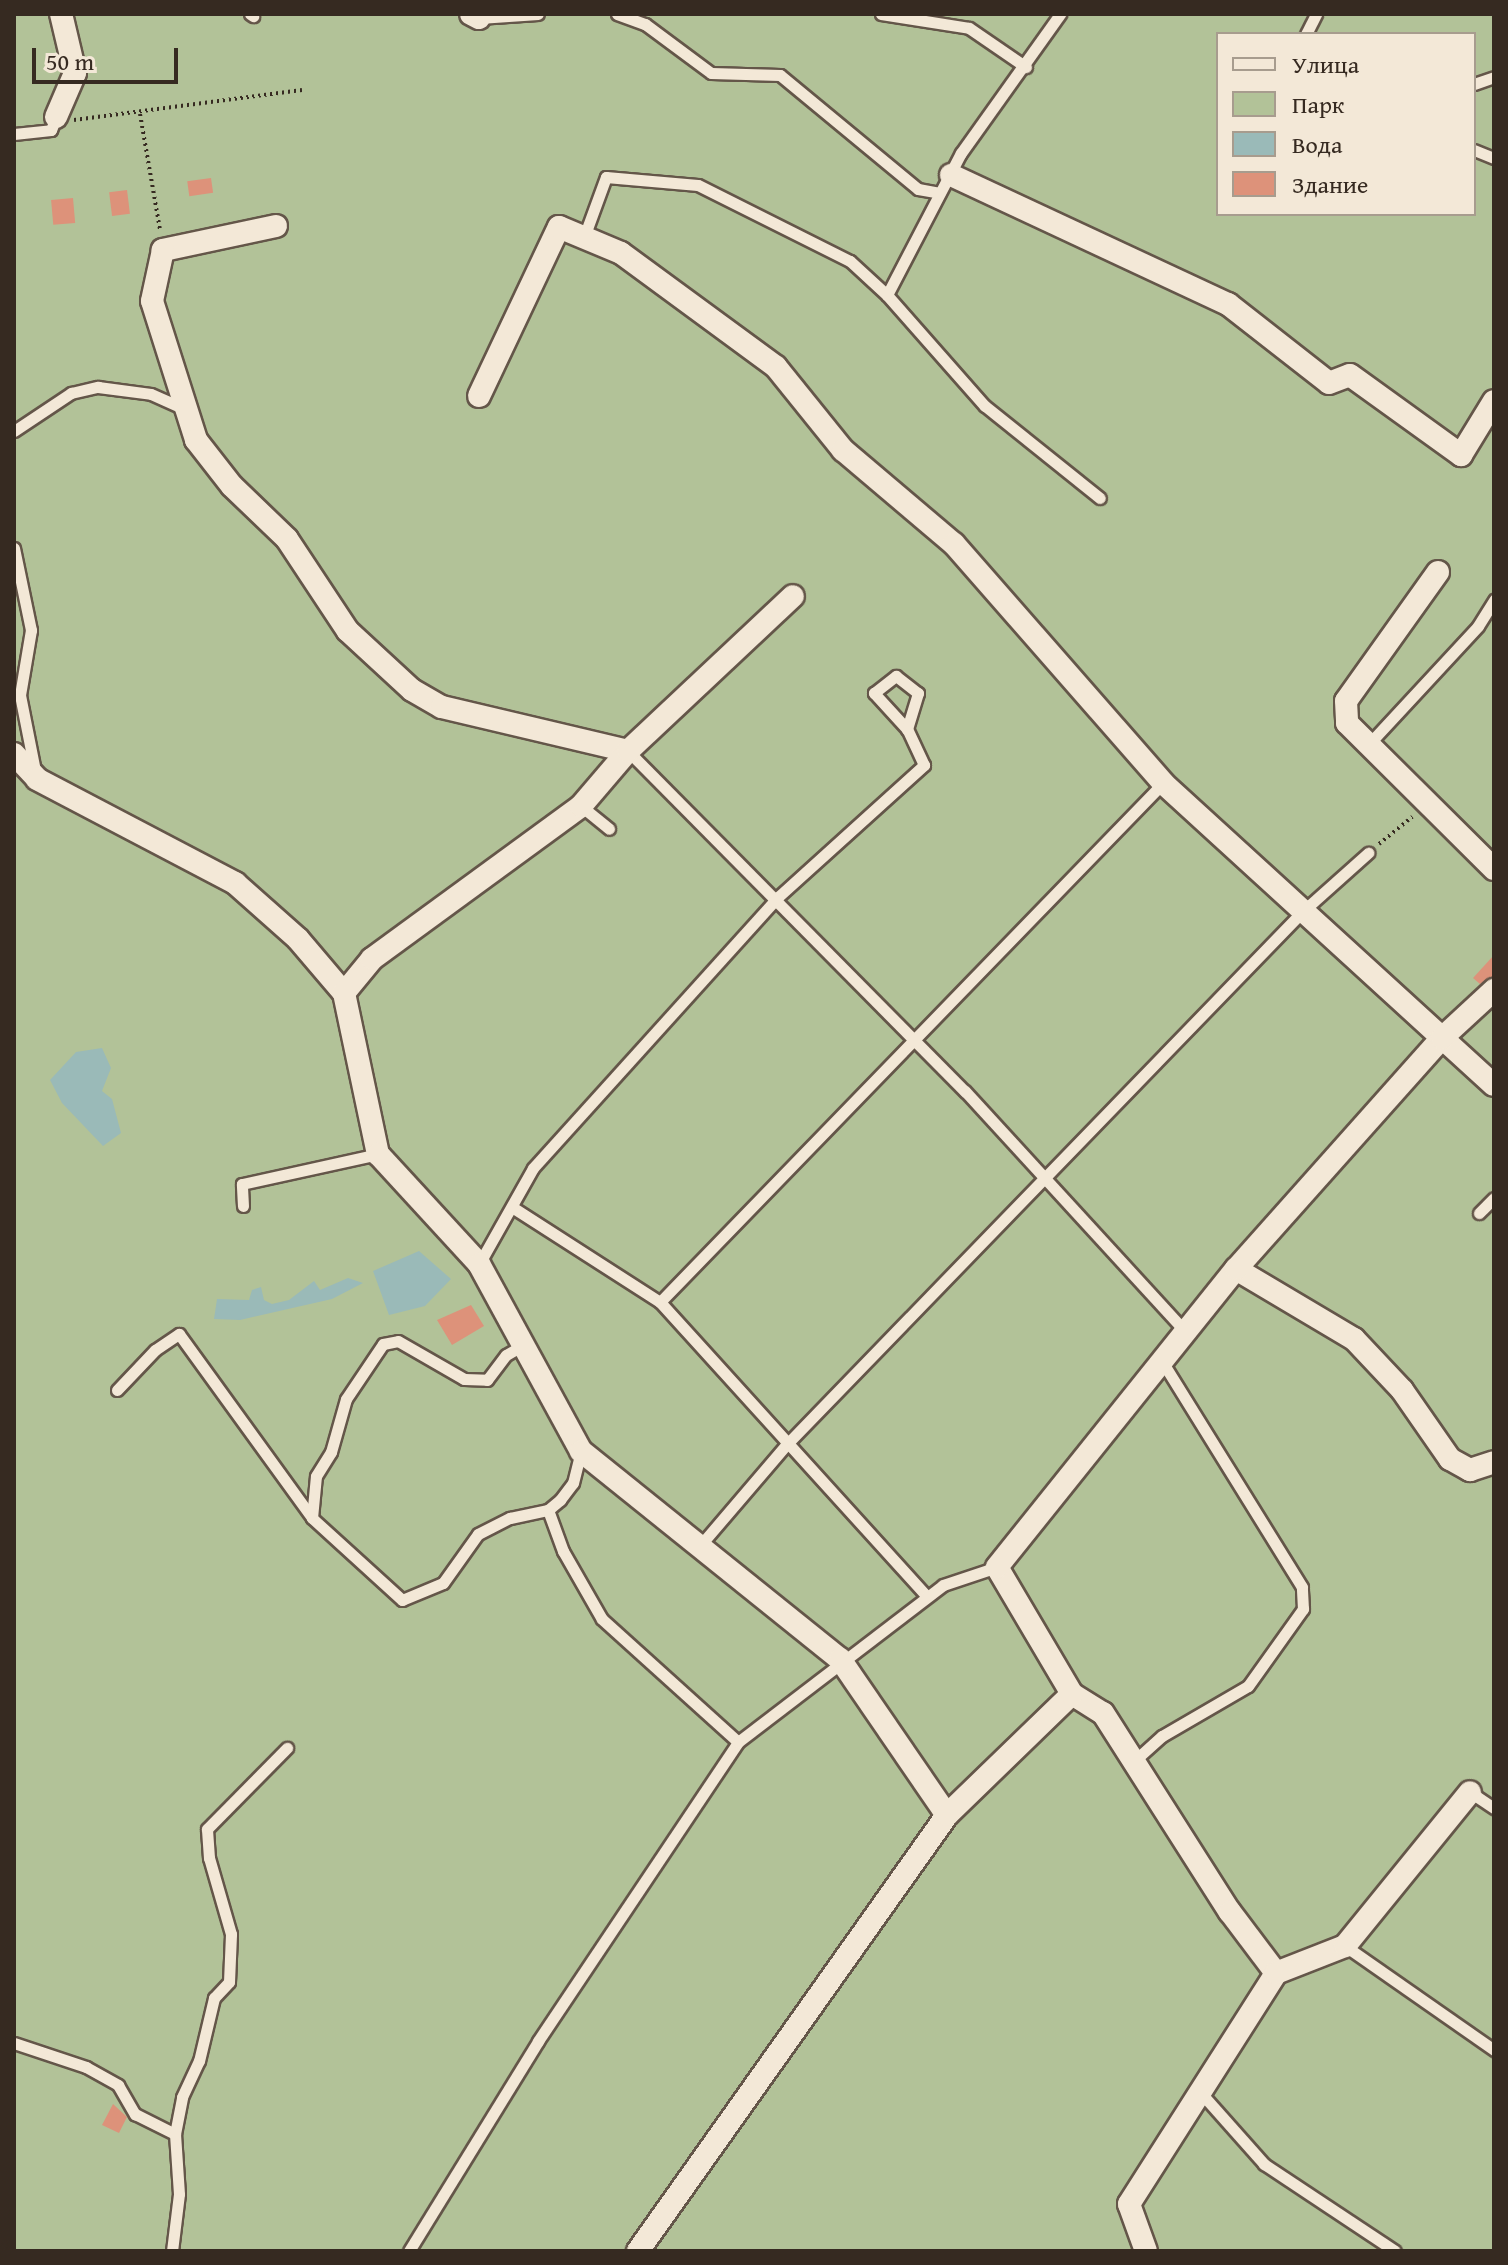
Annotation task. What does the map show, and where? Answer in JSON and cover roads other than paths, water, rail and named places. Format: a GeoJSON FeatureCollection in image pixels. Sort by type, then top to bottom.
{"type":"FeatureCollection","features":[{"type":"Feature","properties":{"kind":"street"},"geometry":{"type":"LineString","coordinates":[[56,117],[75,73],[61,14]]}},
{"type":"Feature","properties":{"kind":"street"},"geometry":{"type":"LineString","coordinates":[[945,184],[1228,304],[1329,383],[1350,375],[1461,455],[1494,401]]}},
{"type":"Feature","properties":{"kind":"street"},"geometry":{"type":"LineString","coordinates":[[276,226],[163,250],[152,301],[196,440],[232,486],[287,539],[348,631],[412,690],[442,707],[628,751]]}},
{"type":"Feature","properties":{"kind":"street"},"geometry":{"type":"LineString","coordinates":[[479,396],[559,227],[621,253],[776,367],[843,450],[954,544],[1163,783],[1494,1085]]}},
{"type":"Feature","properties":{"kind":"street"},"geometry":{"type":"LineString","coordinates":[[1438,572],[1346,701],[1347,723],[1494,869]]}},
{"type":"Feature","properties":{"kind":"street"},"geometry":{"type":"LineString","coordinates":[[344,993],[384,950],[581,806],[628,751],[793,596]]}},
{"type":"Feature","properties":{"kind":"street"},"geometry":{"type":"LineString","coordinates":[[14,754],[37,779],[235,883],[298,939],[344,993],[378,1154],[479,1264],[581,1451],[840,1659],[947,1815]]}},
{"type":"Feature","properties":{"kind":"street"},"geometry":{"type":"LineString","coordinates":[[1276,1973],[1103,1713],[1072,1694],[997,1567],[1160,1359],[1236,1269],[1442,1038],[1494,990]]}},
{"type":"Feature","properties":{"kind":"street"},"geometry":{"type":"LineString","coordinates":[[1236,1269],[1354,1339],[1402,1390],[1450,1459],[1470,1470],[1494,1462]]}},
{"type":"Feature","properties":{"kind":"street"},"geometry":{"type":"LineString","coordinates":[[638,2251],[947,1815],[1072,1694]]}},
{"type":"Feature","properties":{"kind":"street"},"geometry":{"type":"LineString","coordinates":[[1146,2251],[1129,2204],[1276,1973],[1345,1946],[1470,1792]]}},
{"type":"Feature","properties":{"kind":"lane"},"geometry":{"type":"LineString","coordinates":[[475,16],[538,14]]}},
{"type":"Feature","properties":{"kind":"lane"},"geometry":{"type":"LineString","coordinates":[[617,14],[645,24],[711,73],[780,75],[918,189],[945,184]]}},
{"type":"Feature","properties":{"kind":"lane"},"geometry":{"type":"LineString","coordinates":[[881,14],[969,28],[1026,67]]}},
{"type":"Feature","properties":{"kind":"lane"},"geometry":{"type":"LineString","coordinates":[[887,295],[945,184],[1060,14]]}},
{"type":"Feature","properties":{"kind":"lane"},"geometry":{"type":"LineString","coordinates":[[1307,32],[1316,14]]}},
{"type":"Feature","properties":{"kind":"lane"},"geometry":{"type":"LineString","coordinates":[[14,134],[51,130],[56,117]]}},
{"type":"Feature","properties":{"kind":"lane"},"geometry":{"type":"LineString","coordinates":[[584,237],[606,177],[698,185],[850,261],[887,295],[985,406],[1100,498]]}},
{"type":"Feature","properties":{"kind":"lane"},"geometry":{"type":"LineString","coordinates":[[14,431],[71,393],[98,387],[151,394],[184,409]]}},
{"type":"Feature","properties":{"kind":"lane"},"geometry":{"type":"LineString","coordinates":[[14,548],[31,630],[20,695],[37,779]]}},
{"type":"Feature","properties":{"kind":"lane"},"geometry":{"type":"LineString","coordinates":[[1367,746],[1478,626],[1494,600]]}},
{"type":"Feature","properties":{"kind":"lane"},"geometry":{"type":"LineString","coordinates":[[479,1264],[533,1168],[778,897],[924,765],[907,729],[874,693],[896,676],[918,693],[907,729]]}},
{"type":"Feature","properties":{"kind":"lane"},"geometry":{"type":"LineString","coordinates":[[628,751],[778,897],[1049,1178],[1184,1330]]}},
{"type":"Feature","properties":{"kind":"lane"},"geometry":{"type":"LineString","coordinates":[[660,1302],[917,1041],[1163,783]]}},
{"type":"Feature","properties":{"kind":"lane"},"geometry":{"type":"LineString","coordinates":[[581,806],[609,829]]}},
{"type":"Feature","properties":{"kind":"lane"},"geometry":{"type":"LineString","coordinates":[[698,1548],[786,1445],[1049,1178],[1302,912],[1368,853]]}},
{"type":"Feature","properties":{"kind":"lane"},"geometry":{"type":"LineString","coordinates":[[243,1206],[242,1184],[378,1154]]}},
{"type":"Feature","properties":{"kind":"lane"},"geometry":{"type":"LineString","coordinates":[[1479,1213],[1494,1198]]}},
{"type":"Feature","properties":{"kind":"lane"},"geometry":{"type":"LineString","coordinates":[[512,1207],[660,1302],[786,1445],[927,1596]]}},
{"type":"Feature","properties":{"kind":"lane"},"geometry":{"type":"LineString","coordinates":[[117,1390],[155,1350],[179,1334],[312,1518],[402,1600],[443,1583],[478,1534],[510,1518],[548,1510],[573,1483],[581,1451]]}},
{"type":"Feature","properties":{"kind":"lane"},"geometry":{"type":"LineString","coordinates":[[312,1518],[316,1476],[331,1452],[346,1399],[383,1344],[398,1341],[464,1379],[487,1380],[506,1355],[523,1345]]}},
{"type":"Feature","properties":{"kind":"lane"},"geometry":{"type":"LineString","coordinates":[[1133,1762],[1162,1736],[1248,1686],[1303,1609],[1302,1587],[1160,1359]]}},
{"type":"Feature","properties":{"kind":"lane"},"geometry":{"type":"LineString","coordinates":[[548,1510],[563,1551],[602,1619],[738,1742]]}},
{"type":"Feature","properties":{"kind":"lane"},"geometry":{"type":"LineString","coordinates":[[409,2251],[538,2041],[738,1742],[840,1659],[943,1585],[997,1567]]}},
{"type":"Feature","properties":{"kind":"lane"},"geometry":{"type":"LineString","coordinates":[[172,2251],[179,2194],[175,2134],[214,1998],[229,1982],[231,1934],[209,1858],[207,1829],[287,1748]]}},
{"type":"Feature","properties":{"kind":"lane"},"geometry":{"type":"LineString","coordinates":[[1470,1792],[1494,1808]]}},
{"type":"Feature","properties":{"kind":"lane"},"geometry":{"type":"LineString","coordinates":[[1345,1946],[1494,2050]]}},
{"type":"Feature","properties":{"kind":"lane"},"geometry":{"type":"LineString","coordinates":[[14,2043],[86,2067],[118,2085],[135,2114],[175,2134]]}},
{"type":"Feature","properties":{"kind":"lane"},"geometry":{"type":"LineString","coordinates":[[1201,2093],[1264,2164],[1395,2251]]}},
{"type":"Feature","properties":{"kind":"water"},"geometry":{"type":"Polygon","coordinates":[[[102,1048],[111,1068],[102,1091],[112,1099],[121,1133],[103,1146],[62,1103],[50,1080],[76,1052],[102,1048]]]}},
{"type":"Feature","properties":{"kind":"water"},"geometry":{"type":"Polygon","coordinates":[[[419,1251],[451,1279],[425,1306],[389,1315],[373,1271],[419,1251]]]}},
{"type":"Feature","properties":{"kind":"water"},"geometry":{"type":"Polygon","coordinates":[[[348,1278],[363,1283],[332,1299],[240,1320],[214,1319],[217,1299],[249,1300],[252,1290],[261,1287],[264,1300],[272,1304],[289,1300],[314,1281],[320,1290],[348,1278]]]}}]}
